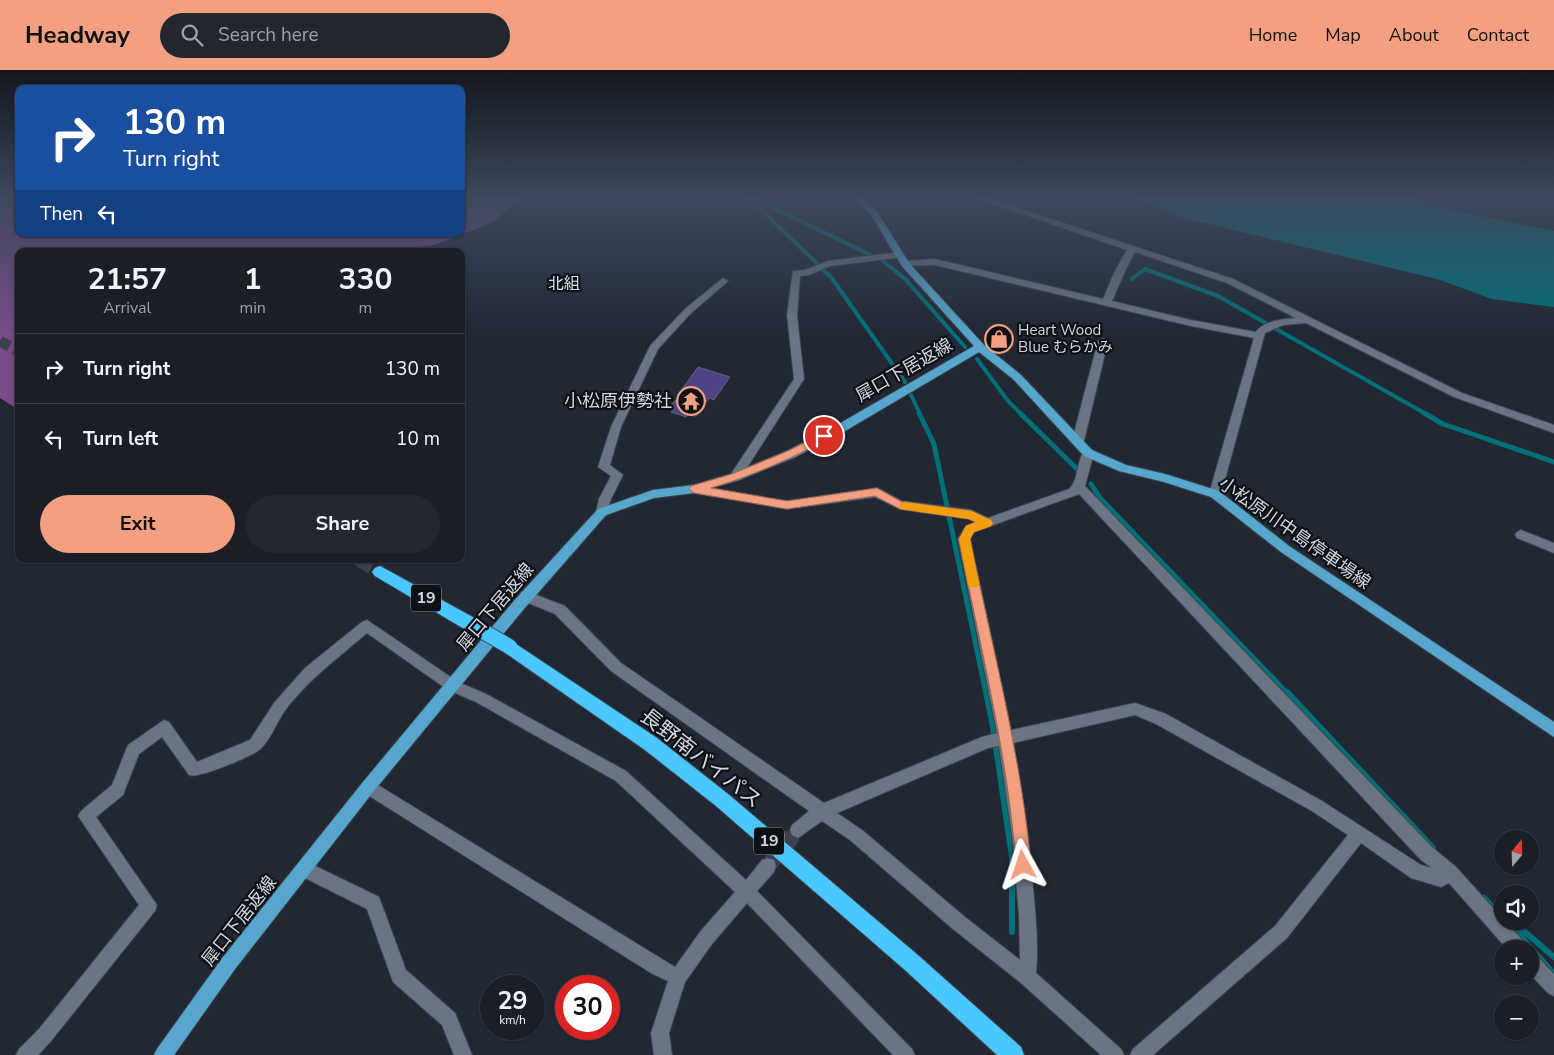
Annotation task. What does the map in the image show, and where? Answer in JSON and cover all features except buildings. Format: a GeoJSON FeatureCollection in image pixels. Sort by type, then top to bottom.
{"type":"FeatureCollection","features":[{"type":"Feature","properties":{"kind":"highway","name":"長野南バイパス"},"geometry":{"type":"LineString","coordinates":[[380,572],[510,647],[651,744],[722,800],[912,963],[1013,1055]]}},
{"type":"Feature","properties":{"kind":"main road","name":"小松原川中島停車場線"},"geometry":{"type":"LineString","coordinates":[[892,244],[902,260],[980,347],[1017,377],[1088,453],[1123,468],[1165,478],[1216,494],[1285,549],[1554,730]]}},
{"type":"Feature","properties":{"kind":"main road","name":"犀口下居返線"},"geometry":{"type":"LineString","coordinates":[[163,1055],[229,963],[305,869],[368,786],[526,596],[602,512],[653,494],[694,489],[735,477],[791,454],[841,428],[980,347]]}},
{"type":"Feature","properties":{"kind":"street"},"geometry":{"type":"LineString","coordinates":[[1121,244],[1230,281],[1458,395],[1554,429]]}},
{"type":"Feature","properties":{"kind":"street"},"geometry":{"type":"LineString","coordinates":[[1107,302],[1120,271],[1133,248]]}},
{"type":"Feature","properties":{"kind":"street"},"geometry":{"type":"LineString","coordinates":[[735,477],[799,379],[792,327],[796,274],[814,270],[828,264],[902,260],[935,262],[1191,323],[1260,334],[1281,322],[1306,320]]}},
{"type":"Feature","properties":{"kind":"street"},"geometry":{"type":"LineString","coordinates":[[602,512],[605,499],[617,475],[604,467],[616,427],[654,348],[688,311],[723,281]]}},
{"type":"Feature","properties":{"kind":"street"},"geometry":{"type":"LineString","coordinates":[[1216,494],[1260,334]]}},
{"type":"Feature","properties":{"kind":"street"},"geometry":{"type":"LineString","coordinates":[[1078,441],[1103,341]]}},
{"type":"Feature","properties":{"kind":"street"},"geometry":{"type":"LineString","coordinates":[[1027,977],[1030,952],[1021,830],[1005,740],[964,539],[970,529],[1073,492],[1079,487],[1088,453]]}},
{"type":"Feature","properties":{"kind":"street"},"geometry":{"type":"LineString","coordinates":[[1079,487],[1426,854],[1450,873],[1511,940]]}},
{"type":"Feature","properties":{"kind":"street"},"geometry":{"type":"LineString","coordinates":[[694,489],[787,505],[877,492],[900,505],[971,515],[987,523]]}},
{"type":"Feature","properties":{"kind":"street"},"geometry":{"type":"LineString","coordinates":[[1521,536],[1554,548]]}},
{"type":"Feature","properties":{"kind":"street"},"geometry":{"type":"LineString","coordinates":[[526,596],[560,610],[616,667],[856,835],[959,923],[1027,977],[1115,1055]]}},
{"type":"Feature","properties":{"kind":"street"},"geometry":{"type":"LineString","coordinates":[[25,1055],[45,1035],[149,905],[86,816],[118,790],[133,750],[164,728],[194,770],[213,764],[255,745],[278,707],[310,672],[367,626],[453,686],[481,698],[621,776],[747,892],[906,1055]]}},
{"type":"Feature","properties":{"kind":"street"},"geometry":{"type":"LineString","coordinates":[[798,830],[821,812],[987,742],[1005,740],[1135,709],[1161,718],[1316,806],[1417,872],[1442,879],[1450,873]]}},
{"type":"Feature","properties":{"kind":"street"},"geometry":{"type":"LineString","coordinates":[[368,786],[656,967],[678,977]]}},
{"type":"Feature","properties":{"kind":"street"},"geometry":{"type":"LineString","coordinates":[[1139,1055],[1282,932],[1359,833]]}},
{"type":"Feature","properties":{"kind":"street"},"geometry":{"type":"LineString","coordinates":[[663,1055],[660,1033],[678,977],[706,938],[768,866]]}},
{"type":"Feature","properties":{"kind":"street"},"geometry":{"type":"LineString","coordinates":[[305,869],[372,903],[399,976],[449,1019],[463,1055]]}},
{"type":"Feature","properties":{"kind":"street"},"geometry":{"type":"LineString","coordinates":[[1539,971],[1554,987]]}},
{"type":"Feature","properties":{"kind":"shaded area"},"geometry":{"type":"Polygon","coordinates":[[[0,244],[437,244],[404,248],[15,248],[15,407],[0,398],[0,244]]]}},
{"type":"Feature","properties":{"kind":"water"},"geometry":{"type":"Polygon","coordinates":[[[1292,244],[1554,244],[1554,307],[1492,299],[1437,279],[1292,244]]]}},
{"type":"Feature","properties":{"kind":"waterway"},"geometry":{"type":"LineString","coordinates":[[797,244],[831,277],[905,382]]}},
{"type":"Feature","properties":{"kind":"waterway"},"geometry":{"type":"LineString","coordinates":[[848,244],[875,257]]}},
{"type":"Feature","properties":{"kind":"waterway"},"geometry":{"type":"LineString","coordinates":[[882,260],[906,280],[965,347]]}},
{"type":"Feature","properties":{"kind":"waterway"},"geometry":{"type":"LineString","coordinates":[[1132,279],[1145,269],[1218,296],[1426,414]]}},
{"type":"Feature","properties":{"kind":"waterway"},"geometry":{"type":"LineString","coordinates":[[977,359],[1008,401],[1020,413]]}},
{"type":"Feature","properties":{"kind":"waterway"},"geometry":{"type":"LineString","coordinates":[[911,395],[920,414]]}},
{"type":"Feature","properties":{"kind":"waterway"},"geometry":{"type":"LineString","coordinates":[[919,413],[934,444],[986,694]]}},
{"type":"Feature","properties":{"kind":"waterway"},"geometry":{"type":"LineString","coordinates":[[1020,413],[1078,470]]}},
{"type":"Feature","properties":{"kind":"waterway"},"geometry":{"type":"LineString","coordinates":[[1424,413],[1443,424],[1554,462]]}},
{"type":"Feature","properties":{"kind":"waterway"},"geometry":{"type":"LineString","coordinates":[[1091,484],[1100,498],[1288,694]]}},
{"type":"Feature","properties":{"kind":"waterway"},"geometry":{"type":"LineString","coordinates":[[986,692],[1012,857],[1012,932]]}},
{"type":"Feature","properties":{"kind":"waterway"},"geometry":{"type":"LineString","coordinates":[[1287,692],[1433,848]]}},
{"type":"Feature","properties":{"kind":"waterway"},"geometry":{"type":"LineString","coordinates":[[1484,898],[1494,909]]}},
{"type":"Feature","properties":{"kind":"waterway"},"geometry":{"type":"LineString","coordinates":[[1515,930],[1554,974]]}},
{"type":"Feature","properties":{"kind":"waterway"},"geometry":{"type":"LineString","coordinates":[[1522,930],[1554,957]]}},
{"type":"Feature","properties":{"kind":"tunnel"},"geometry":{"type":"LineString","coordinates":[[0,341],[15,350]]}},
{"type":"Feature","properties":{"kind":"tunnel"},"geometry":{"type":"LineString","coordinates":[[365,563],[380,572]]}},
{"type":"Feature","properties":{"kind":"tunnel"},"geometry":{"type":"LineString","coordinates":[[768,866],[798,830]]}},
{"type":"Feature","properties":{"kind":"slow traffic"},"geometry":{"type":"LineString","coordinates":[[905,506],[971,515],[987,523],[970,529],[964,539],[974,584]]}},
{"type":"Feature","properties":{"kind":"place","name":"Heart Wood Blue むらかみ"},"geometry":{"type":"Point","coordinates":[999,339]}},
{"type":"Feature","properties":{"kind":"place","name":"小松原伊勢社"},"geometry":{"type":"Point","coordinates":[691,401]}},
{"type":"Feature","properties":{"kind":"district","name":"北組"},"geometry":{"type":"Point","coordinates":[564,284]}},
{"type":"Feature","properties":{"kind":"route"},"geometry":{"type":"LineString","coordinates":[[824,436],[791,454],[735,477],[694,489],[787,505],[877,492],[900,505],[971,515],[987,523],[970,529],[964,539],[1005,740],[1021,830],[1023,865]]}}]}
